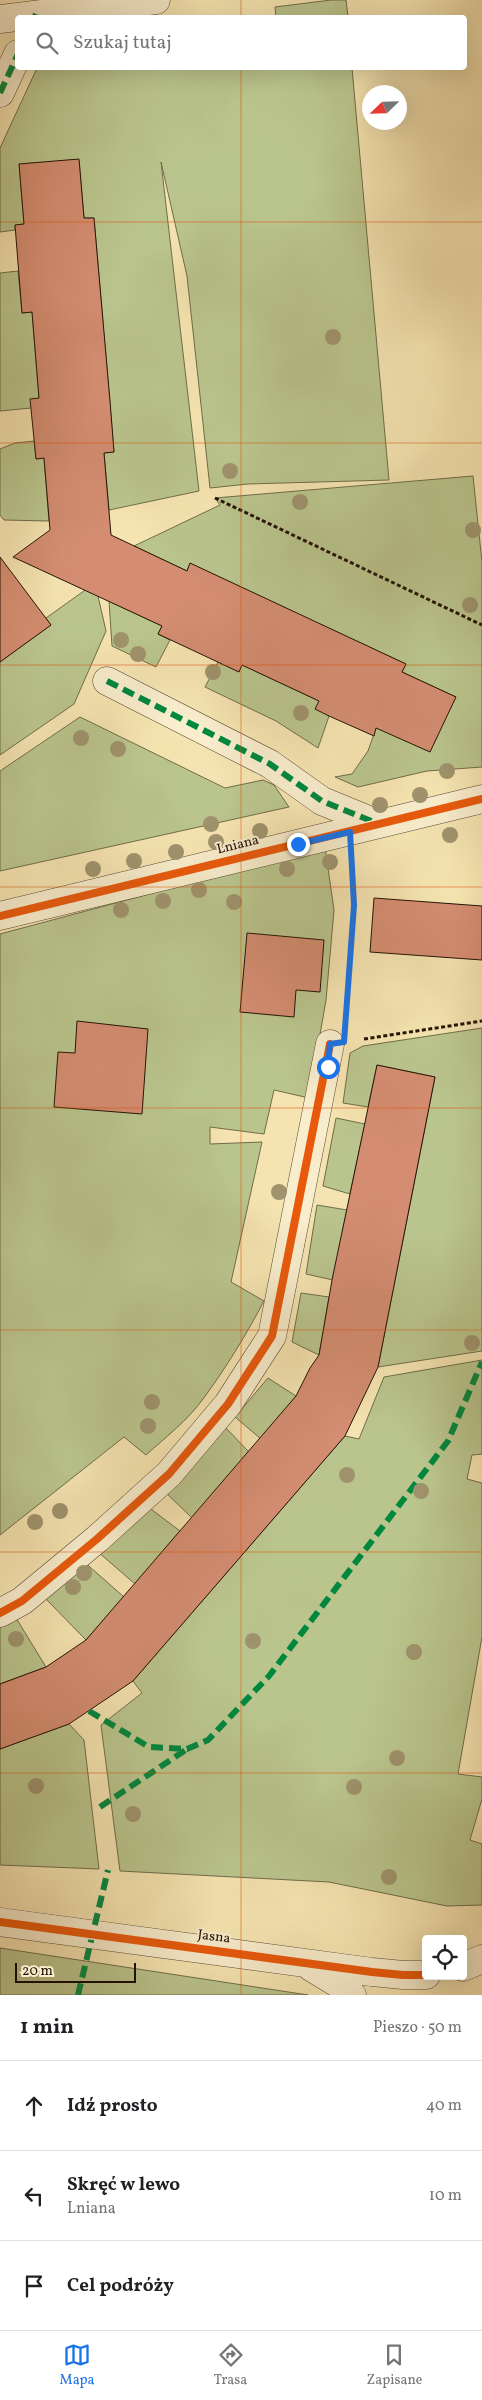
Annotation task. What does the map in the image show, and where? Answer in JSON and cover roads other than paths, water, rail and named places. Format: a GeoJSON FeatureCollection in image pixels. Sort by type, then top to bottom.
{"type":"FeatureCollection","features":[{"type":"Feature","properties":{"kind":"street"},"geometry":{"type":"LineString","coordinates":[[43,15],[156,0]]}},
{"type":"Feature","properties":{"kind":"street"},"geometry":{"type":"LineString","coordinates":[[0,18],[15,17]]}},
{"type":"Feature","properties":{"kind":"street"},"geometry":{"type":"LineString","coordinates":[[0,93],[15,60]]}},
{"type":"Feature","properties":{"kind":"street"},"geometry":{"type":"LineString","coordinates":[[107,682],[270,764],[322,801],[378,824]]}},
{"type":"Feature","properties":{"kind":"street","name":"Lniana"},"geometry":{"type":"LineString","coordinates":[[0,916],[482,799]]}},
{"type":"Feature","properties":{"kind":"street"},"geometry":{"type":"LineString","coordinates":[[0,1613],[22,1601],[97,1539],[169,1474],[228,1404],[272,1336],[337,1043]]}},
{"type":"Feature","properties":{"kind":"street","name":"Jasna"},"geometry":{"type":"LineString","coordinates":[[0,1922],[403,1975],[422,1975]]}},
{"type":"Feature","properties":{"kind":"street"},"geometry":{"type":"LineString","coordinates":[[467,1965],[482,1959]]}},
{"type":"Feature","properties":{"kind":"street","name":"Jasna"},"geometry":{"type":"LineString","coordinates":[[293,1960],[319,1970],[352,1995]]}}]}
